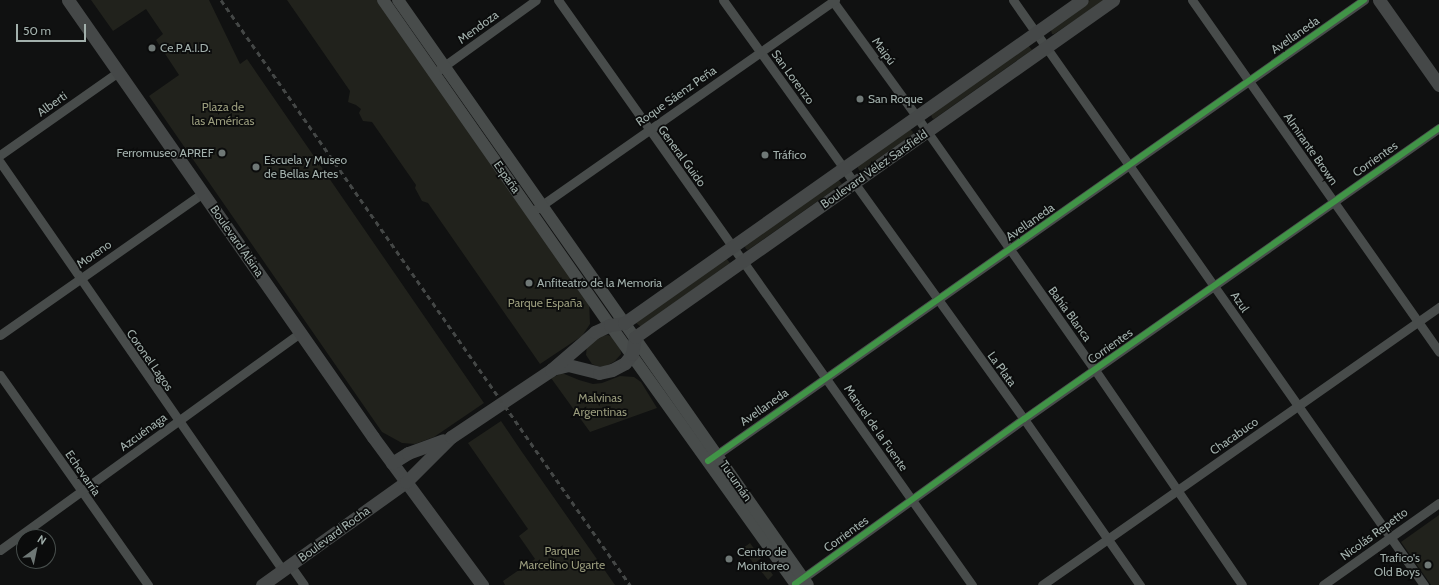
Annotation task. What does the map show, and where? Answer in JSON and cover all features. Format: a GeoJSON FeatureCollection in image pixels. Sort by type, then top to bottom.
{"type":"FeatureCollection","features":[{"type":"Feature","properties":{"kind":"main road","name":"Boulevard Alsina"},"geometry":{"type":"LineString","coordinates":[[68,0],[392,464],[482,585]]}},
{"type":"Feature","properties":{"kind":"main road","name":"Boulevard Vélez Sarsfield"},"geometry":{"type":"LineString","coordinates":[[551,370],[581,342],[595,332],[610,325],[624,323],[1082,0]]}},
{"type":"Feature","properties":{"kind":"main road","name":"Boulevard Vélez Sarsfield"},"geometry":{"type":"LineString","coordinates":[[635,337],[1113,0]]}},
{"type":"Feature","properties":{"kind":"main road"},"geometry":{"type":"LineString","coordinates":[[1379,0],[1439,85]]}},
{"type":"Feature","properties":{"kind":"main road"},"geometry":{"type":"LineString","coordinates":[[392,464],[408,453],[451,437],[551,370],[568,365],[594,372],[606,372],[625,363],[632,354],[635,337]]}},
{"type":"Feature","properties":{"kind":"main road","name":"Boulevard Rocha"},"geometry":{"type":"LineString","coordinates":[[262,585],[406,482],[451,437]]}},
{"type":"Feature","properties":{"kind":"street","name":"España"},"geometry":{"type":"LineString","coordinates":[[383,0],[610,325],[632,354]]}},
{"type":"Feature","properties":{"kind":"street","name":"España"},"geometry":{"type":"LineString","coordinates":[[398,0],[635,337]]}},
{"type":"Feature","properties":{"kind":"street","name":"Mendoza"},"geometry":{"type":"LineString","coordinates":[[434,73],[536,0]]}},
{"type":"Feature","properties":{"kind":"street","name":"General Guido"},"geometry":{"type":"LineString","coordinates":[[558,0],[649,131],[732,246]]}},
{"type":"Feature","properties":{"kind":"street","name":"San Lorenzo"},"geometry":{"type":"LineString","coordinates":[[723,0],[844,168]]}},
{"type":"Feature","properties":{"kind":"street","name":"Roque Sáenz Peña"},"geometry":{"type":"LineString","coordinates":[[532,212],[833,0]]}},
{"type":"Feature","properties":{"kind":"street","name":"Maipú"},"geometry":{"type":"LineString","coordinates":[[833,0],[917,117]]}},
{"type":"Feature","properties":{"kind":"street","name":"Azul"},"geometry":{"type":"LineString","coordinates":[[1013,0],[1424,585]]}},
{"type":"Feature","properties":{"kind":"street","name":"Almirante Brown"},"geometry":{"type":"LineString","coordinates":[[1192,0],[1439,352]]}},
{"type":"Feature","properties":{"kind":"street","name":"Avellaneda"},"geometry":{"type":"LineString","coordinates":[[713,458],[1364,0]]}},
{"type":"Feature","properties":{"kind":"street","name":"Alberti"},"geometry":{"type":"LineString","coordinates":[[0,156],[118,72]]}},
{"type":"Feature","properties":{"kind":"street","name":"Bahía Blanca"},"geometry":{"type":"LineString","coordinates":[[917,117],[1009,250],[1095,370],[1178,490],[1181,498],[1242,585]]}},
{"type":"Feature","properties":{"kind":"street","name":"Corrientes"},"geometry":{"type":"LineString","coordinates":[[801,583],[1024,419],[1439,128]]}},
{"type":"Feature","properties":{"kind":"street","name":"Coronel Lagos"},"geometry":{"type":"LineString","coordinates":[[0,156],[79,279],[178,421],[286,568],[304,585]]}},
{"type":"Feature","properties":{"kind":"street","name":"La Plata"},"geometry":{"type":"LineString","coordinates":[[844,168],[937,300],[1024,419],[1140,585]]}},
{"type":"Feature","properties":{"kind":"street","name":"Moreno"},"geometry":{"type":"LineString","coordinates":[[0,335],[203,193]]}},
{"type":"Feature","properties":{"kind":"street","name":"Manuel de la Fuente"},"geometry":{"type":"LineString","coordinates":[[732,246],[972,585]]}},
{"type":"Feature","properties":{"kind":"street","name":"Chacabuco"},"geometry":{"type":"LineString","coordinates":[[1042,585],[1439,307]]}},
{"type":"Feature","properties":{"kind":"street","name":"Azcuénaga"},"geometry":{"type":"LineString","coordinates":[[0,550],[300,333]]}},
{"type":"Feature","properties":{"kind":"street","name":"Tucumán"},"geometry":{"type":"LineString","coordinates":[[635,337],[713,458],[801,583]]}},
{"type":"Feature","properties":{"kind":"street","name":"Tucumán"},"geometry":{"type":"LineString","coordinates":[[632,354],[713,458]]}},
{"type":"Feature","properties":{"kind":"street","name":"Echevarría"},"geometry":{"type":"LineString","coordinates":[[0,375],[148,585]]}},
{"type":"Feature","properties":{"kind":"street","name":"Nicolás Repetto"},"geometry":{"type":"LineString","coordinates":[[1323,585],[1439,503]]}},
{"type":"Feature","properties":{"kind":"green space","name":"Plaza de las Américas"},"geometry":{"type":"Polygon","coordinates":[[[91,0],[209,0],[240,64],[247,59],[484,403],[434,437],[415,444],[402,443],[382,432],[149,96],[179,75],[156,40],[163,34],[146,9],[113,31],[91,0]]]}},
{"type":"Feature","properties":{"kind":"green space","name":"Parque España"},"geometry":{"type":"Polygon","coordinates":[[[287,0],[378,0],[589,300],[590,324],[582,336],[540,364],[428,203],[422,201],[415,188],[416,185],[372,122],[363,121],[359,113],[361,109],[348,102],[350,91],[287,0]]]}},
{"type":"Feature","properties":{"kind":"green space"},"geometry":{"type":"Polygon","coordinates":[[[1090,0],[1105,0],[1052,34],[1052,27],[1090,0]]]}},
{"type":"Feature","properties":{"kind":"green space"},"geometry":{"type":"Polygon","coordinates":[[[1028,45],[1032,50],[934,119],[932,118],[931,114],[1028,45]]]}},
{"type":"Feature","properties":{"kind":"green space"},"geometry":{"type":"Polygon","coordinates":[[[910,129],[913,132],[912,135],[860,171],[859,170],[857,166],[910,129]]]}},
{"type":"Feature","properties":{"kind":"green space"},"geometry":{"type":"Polygon","coordinates":[[[838,179],[842,184],[748,250],[746,249],[744,245],[838,179]]]}},
{"type":"Feature","properties":{"kind":"green space"},"geometry":{"type":"Polygon","coordinates":[[[726,258],[730,263],[641,327],[636,323],[636,321],[726,258]]]}},
{"type":"Feature","properties":{"kind":"green space"},"geometry":{"type":"Polygon","coordinates":[[[608,335],[616,339],[620,345],[621,354],[615,361],[605,367],[592,364],[586,355],[587,345],[599,336],[608,335]]]}},
{"type":"Feature","properties":{"kind":"green space","name":"Malvinas Argentinas"},"geometry":{"type":"Polygon","coordinates":[[[562,373],[593,384],[602,383],[620,376],[634,377],[641,382],[657,408],[590,432],[551,378],[562,373]]]}},
{"type":"Feature","properties":{"kind":"green space","name":"Parque Marcelino Ugarte"},"geometry":{"type":"Polygon","coordinates":[[[501,421],[615,585],[505,585],[503,581],[535,559],[519,536],[528,529],[468,443],[501,421]]]}},
{"type":"Feature","properties":{"kind":"green space","name":"Trafico's Old Boys"},"geometry":{"type":"Polygon","coordinates":[[[1439,515],[1439,585],[1431,585],[1401,542],[1439,515]]]}},
{"type":"Feature","properties":{"kind":"green space"},"geometry":{"type":"Polygon","coordinates":[[[750,543],[761,558],[754,564],[743,548],[750,543]]]}},
{"type":"Feature","properties":{"kind":"green space"},"geometry":{"type":"Polygon","coordinates":[[[763,561],[773,575],[768,580],[757,566],[763,561]]]}},
{"type":"Feature","properties":{"kind":"railway"},"geometry":{"type":"LineString","coordinates":[[221,0],[630,585]]}},
{"type":"Feature","properties":{"kind":"cycle path"},"geometry":{"type":"LineString","coordinates":[[708,461],[1364,0]]}},
{"type":"Feature","properties":{"kind":"cycle path"},"geometry":{"type":"LineString","coordinates":[[795,584],[1024,419],[1439,128]]}},
{"type":"Feature","properties":{"kind":"place","name":"Ce.P.A.I.D."},"geometry":{"type":"Point","coordinates":[152,48]}},
{"type":"Feature","properties":{"kind":"place","name":"San Roque"},"geometry":{"type":"Point","coordinates":[860,99]}},
{"type":"Feature","properties":{"kind":"place","name":"Ferromuseo APREF"},"geometry":{"type":"Point","coordinates":[222,153]}},
{"type":"Feature","properties":{"kind":"place","name":"Tráfico"},"geometry":{"type":"Point","coordinates":[765,155]}},
{"type":"Feature","properties":{"kind":"place","name":"Escuela y Museo de Bellas Artes"},"geometry":{"type":"Point","coordinates":[256,167]}},
{"type":"Feature","properties":{"kind":"place","name":"Anfiteatro de la Memoria"},"geometry":{"type":"Point","coordinates":[529,283]}},
{"type":"Feature","properties":{"kind":"place","name":"Centro de Monitoreo"},"geometry":{"type":"Point","coordinates":[729,559]}},
{"type":"Feature","properties":{"kind":"place","name":"Trafico's Old Boys"},"geometry":{"type":"Point","coordinates":[1428,565]}}]}
